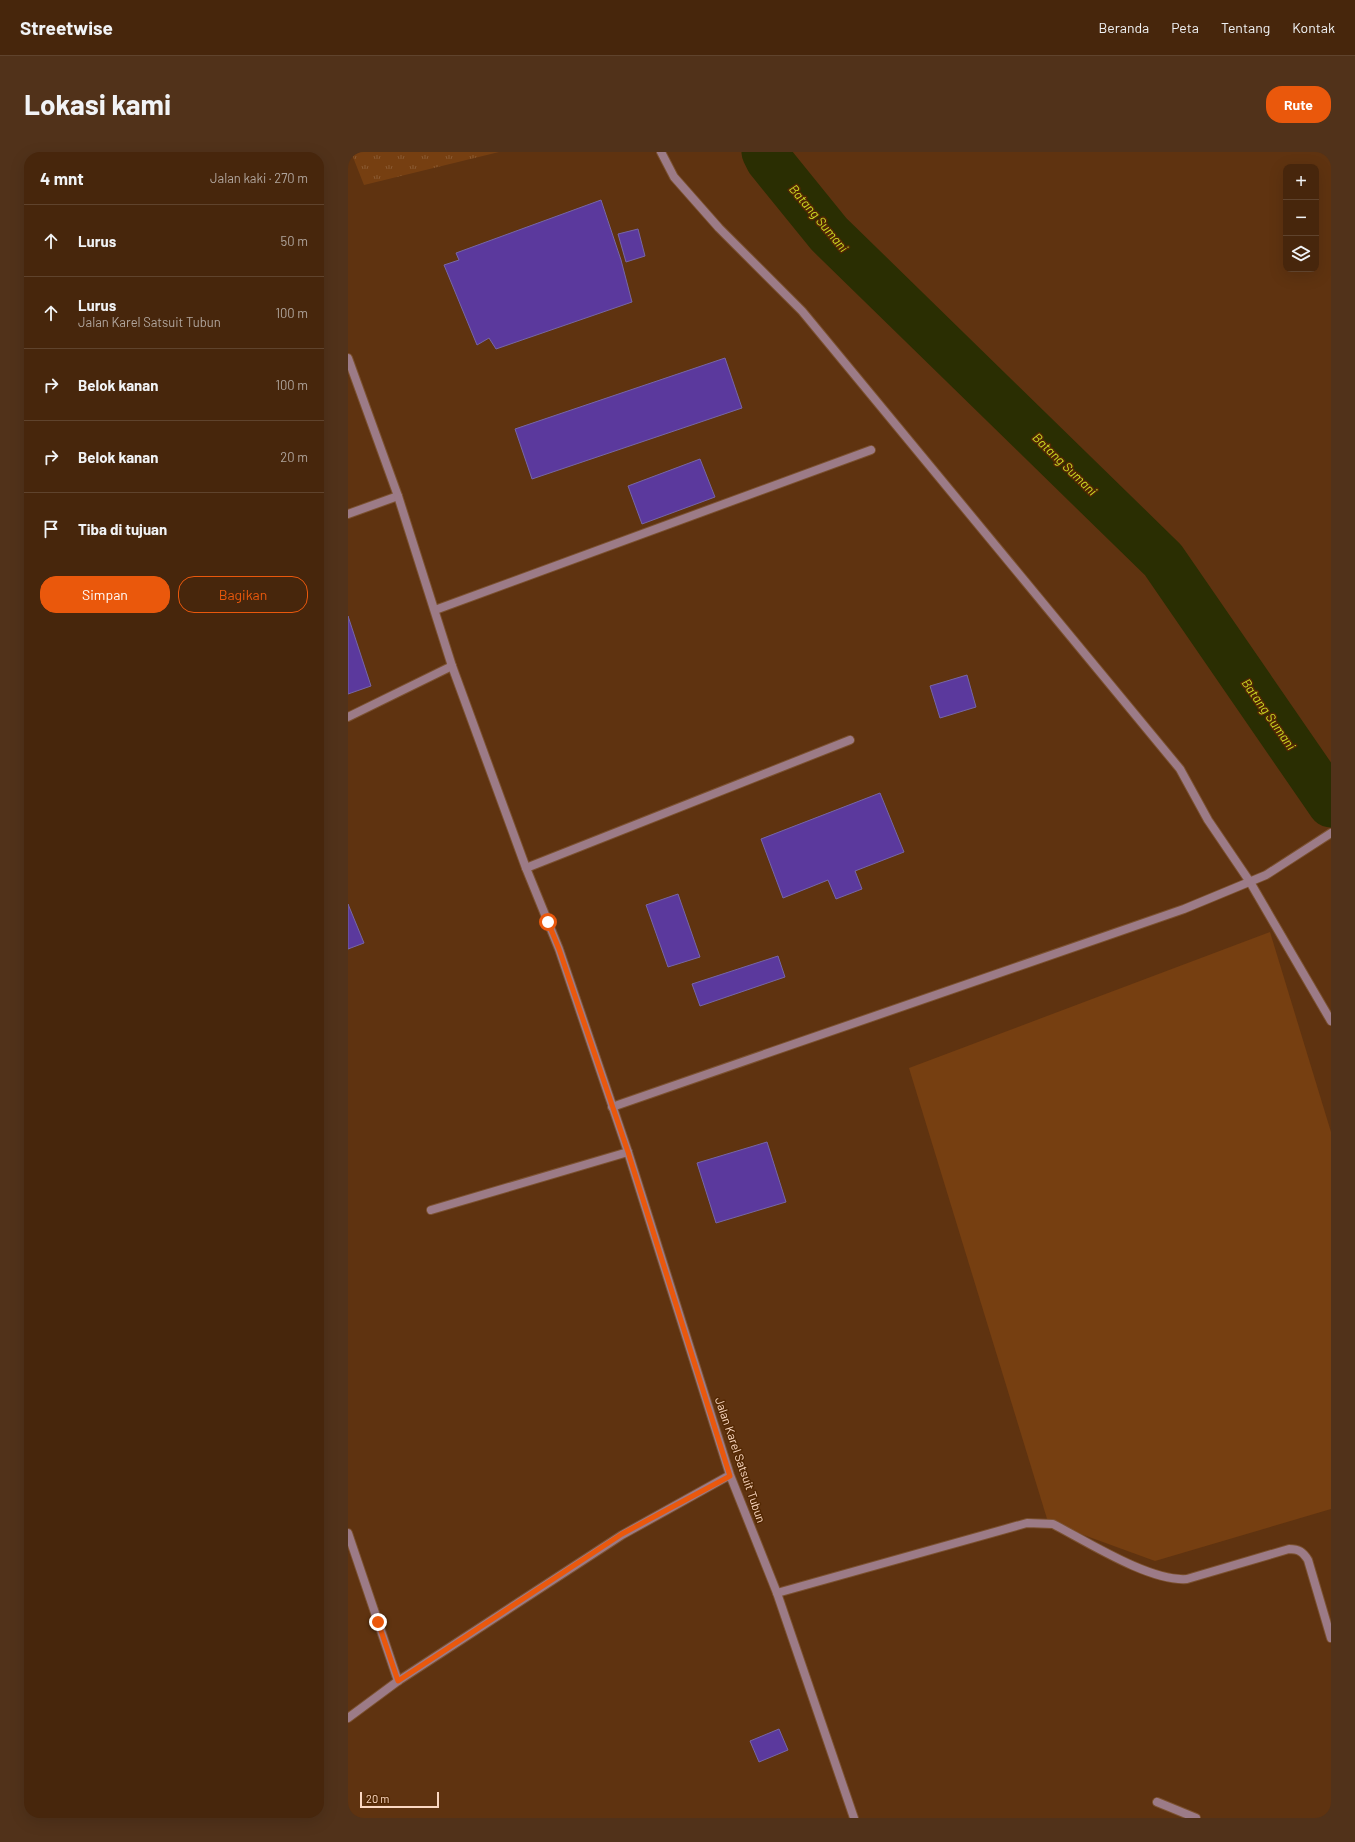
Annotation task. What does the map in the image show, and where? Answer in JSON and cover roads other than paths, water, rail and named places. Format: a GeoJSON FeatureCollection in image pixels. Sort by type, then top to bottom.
{"type":"FeatureCollection","features":[{"type":"Feature","properties":{"kind":"street"},"geometry":{"type":"LineString","coordinates":[[661,152],[674,177],[719,228],[802,311],[1180,769],[1208,820],[1250,882],[1331,1021]]}},
{"type":"Feature","properties":{"kind":"street","name":"Jalan Karel Satsuit Tubun"},"geometry":{"type":"LineString","coordinates":[[348,358],[398,496],[452,666],[526,868],[559,949],[628,1152],[730,1476],[777,1593],[854,1818]]}},
{"type":"Feature","properties":{"kind":"street"},"geometry":{"type":"LineString","coordinates":[[435,610],[870,450]]}},
{"type":"Feature","properties":{"kind":"street"},"geometry":{"type":"LineString","coordinates":[[348,514],[398,496]]}},
{"type":"Feature","properties":{"kind":"street"},"geometry":{"type":"LineString","coordinates":[[348,717],[452,666]]}},
{"type":"Feature","properties":{"kind":"street"},"geometry":{"type":"LineString","coordinates":[[526,868],[850,740]]}},
{"type":"Feature","properties":{"kind":"street"},"geometry":{"type":"LineString","coordinates":[[612,1108],[1177,912],[1266,875],[1331,833]]}},
{"type":"Feature","properties":{"kind":"street"},"geometry":{"type":"LineString","coordinates":[[431,1210],[628,1152]]}},
{"type":"Feature","properties":{"kind":"street"},"geometry":{"type":"LineString","coordinates":[[348,1718],[398,1681],[622,1534],[730,1476]]}},
{"type":"Feature","properties":{"kind":"street"},"geometry":{"type":"LineString","coordinates":[[777,1593],[1027,1523],[1046,1522],[1053,1524],[1135,1567],[1182,1580],[1289,1549],[1296,1549],[1303,1552],[1308,1560],[1331,1638]]}},
{"type":"Feature","properties":{"kind":"street"},"geometry":{"type":"LineString","coordinates":[[348,1533],[398,1681]]}},
{"type":"Feature","properties":{"kind":"street"},"geometry":{"type":"LineString","coordinates":[[1157,1802],[1196,1818]]}},
{"type":"Feature","properties":{"kind":"waterway","name":"Batang Sumani"},"geometry":{"type":"LineString","coordinates":[[765,152],[769,160],[829,234],[1163,560],[1331,804]]}}]}
